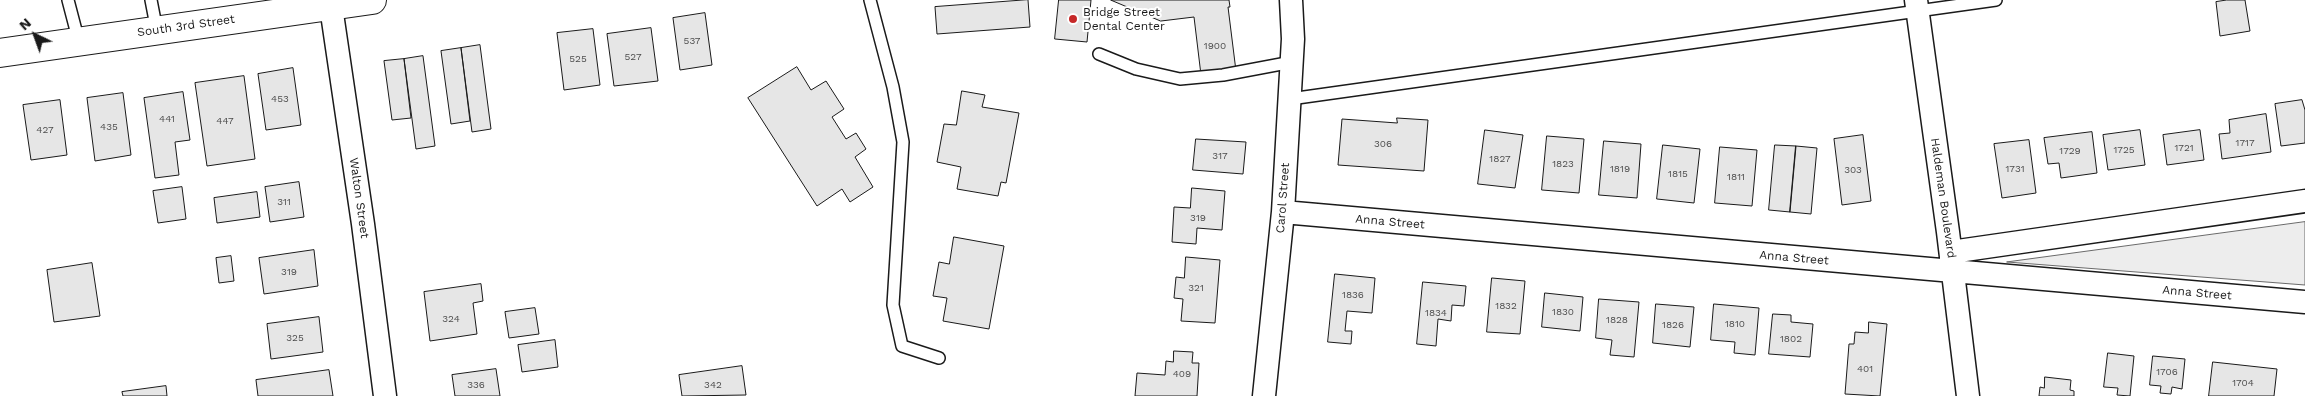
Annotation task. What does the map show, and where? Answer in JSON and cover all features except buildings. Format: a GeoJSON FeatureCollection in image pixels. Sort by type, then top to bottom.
{"type":"FeatureCollection","features":[{"type":"Feature","properties":{"kind":"main road","name":"South 3rd Street"},"geometry":{"type":"LineString","coordinates":[[0,53],[331,3],[372,0]]}},
{"type":"Feature","properties":{"kind":"street","name":"Carol Street"},"geometry":{"type":"LineString","coordinates":[[1264,396],[1283,212],[1293,39],[1290,0]]}},
{"type":"Feature","properties":{"kind":"street","name":"Walton Street"},"geometry":{"type":"LineString","coordinates":[[331,3],[363,224],[385,396]]}},
{"type":"Feature","properties":{"kind":"street","name":"Haldeman Boulevard"},"geometry":{"type":"LineString","coordinates":[[1916,6],[1952,261],[1968,396]]}},
{"type":"Feature","properties":{"kind":"street","name":"Anna Street"},"geometry":{"type":"LineString","coordinates":[[1283,212],[1865,265],[1952,261],[2305,201]]}},
{"type":"Feature","properties":{"kind":"street","name":"Anna Street"},"geometry":{"type":"LineString","coordinates":[[1952,261],[2305,302]]}},
{"type":"Feature","properties":{"kind":"lane"},"geometry":{"type":"LineString","coordinates":[[68,0],[80,42]]}},
{"type":"Feature","properties":{"kind":"lane"},"geometry":{"type":"LineString","coordinates":[[151,0],[157,30]]}},
{"type":"Feature","properties":{"kind":"lane"},"geometry":{"type":"LineString","coordinates":[[870,0],[893,86],[903,142],[893,305],[902,346],[939,358]]}},
{"type":"Feature","properties":{"kind":"lane"},"geometry":{"type":"LineString","coordinates":[[1290,99],[1916,6],[1996,0]]}},
{"type":"Feature","properties":{"kind":"lane"},"geometry":{"type":"LineString","coordinates":[[1098,54],[1136,68],[1180,79],[1223,75],[1292,62]]}},
{"type":"Feature","properties":{"kind":"shaded area"},"geometry":{"type":"Polygon","coordinates":[[[2305,222],[2305,285],[2007,262],[2305,222]]]}},
{"type":"Feature","properties":{"kind":"place","name":"Bridge Street Dental Center"},"geometry":{"type":"Point","coordinates":[1073,19]}}]}
